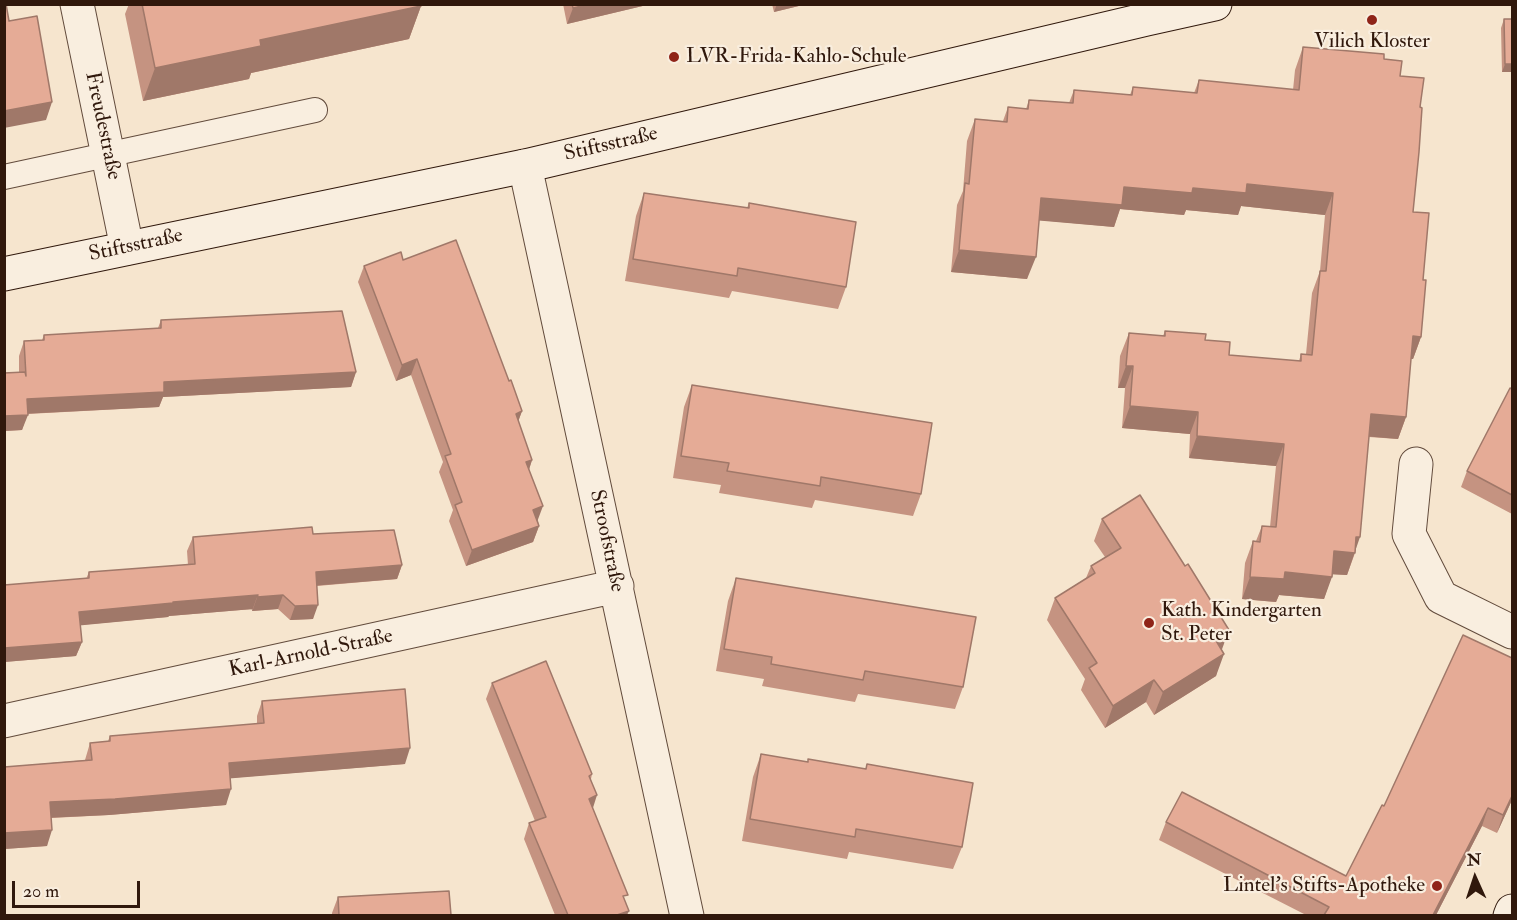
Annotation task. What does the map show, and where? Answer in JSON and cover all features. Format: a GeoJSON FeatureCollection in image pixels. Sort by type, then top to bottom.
{"type":"FeatureCollection","features":[{"type":"Feature","properties":{"kind":"street","name":"Freudestraße"},"geometry":{"type":"LineString","coordinates":[[77,4],[127,248]]}},
{"type":"Feature","properties":{"kind":"street","name":"Stiftsstraße"},"geometry":{"type":"LineString","coordinates":[[4,274],[525,166],[1146,12],[1215,4]]}},
{"type":"Feature","properties":{"kind":"street","name":"Stroofstraße"},"geometry":{"type":"LineString","coordinates":[[525,166],[687,915]]}},
{"type":"Feature","properties":{"kind":"street"},"geometry":{"type":"LineString","coordinates":[[1416,464],[1409,534],[1441,597],[1512,632]]}},
{"type":"Feature","properties":{"kind":"street","name":"Karl-Arnold-Straße"},"geometry":{"type":"LineString","coordinates":[[4,721],[616,586]]}},
{"type":"Feature","properties":{"kind":"street"},"geometry":{"type":"LineString","coordinates":[[1510,915],[1512,911]]}},
{"type":"Feature","properties":{"kind":"lane"},"geometry":{"type":"LineString","coordinates":[[4,177],[315,110]]}},
{"type":"Feature","properties":{"kind":"building"},"geometry":{"type":"Polygon","coordinates":[[[4,4],[6,4],[9,21],[37,16],[52,102],[4,111],[4,4]]]}},
{"type":"Feature","properties":{"kind":"building"},"geometry":{"type":"Polygon","coordinates":[[[142,4],[421,4],[421,6],[260,40],[261,46],[155,68],[142,4]]]}},
{"type":"Feature","properties":{"kind":"building"},"geometry":{"type":"Polygon","coordinates":[[[572,4],[590,4],[573,8],[572,4]]]}},
{"type":"Feature","properties":{"kind":"building"},"geometry":{"type":"Polygon","coordinates":[[[1504,19],[1512,19],[1512,64],[1505,64],[1504,19]]]}},
{"type":"Feature","properties":{"kind":"building"},"geometry":{"type":"Polygon","coordinates":[[[1303,47],[1384,54],[1384,59],[1402,61],[1400,76],[1424,78],[1413,212],[1429,213],[1421,337],[1413,336],[1406,417],[1371,414],[1360,537],[1356,537],[1355,553],[1334,551],[1332,577],[1285,572],[1284,579],[1250,577],[1253,541],[1260,542],[1262,526],[1276,527],[1284,444],[1197,436],[1198,412],[1130,406],[1133,366],[1126,366],[1129,333],[1165,336],[1165,331],[1206,334],[1205,340],[1230,342],[1229,355],[1301,361],[1301,354],[1312,355],[1320,271],[1326,271],[1333,193],[1247,184],[1246,193],[1193,188],[1192,193],[1124,187],[1122,205],[1041,198],[1036,257],[959,250],[965,183],[969,184],[975,119],[1007,122],[1008,107],[1028,109],[1029,100],[1073,103],[1074,90],[1132,95],[1133,87],[1197,93],[1199,80],[1299,90],[1303,47]]]}},
{"type":"Feature","properties":{"kind":"building"},"geometry":{"type":"Polygon","coordinates":[[[644,193],[749,208],[749,203],[856,222],[846,287],[738,268],[737,276],[633,259],[644,193]]]}},
{"type":"Feature","properties":{"kind":"building"},"geometry":{"type":"Polygon","coordinates":[[[456,240],[522,411],[516,414],[532,460],[526,462],[543,506],[533,510],[539,526],[472,550],[455,505],[462,502],[445,456],[451,454],[417,359],[402,365],[364,266],[401,252],[403,260],[456,240]]]}},
{"type":"Feature","properties":{"kind":"building"},"geometry":{"type":"Polygon","coordinates":[[[342,311],[356,372],[164,382],[164,392],[27,399],[28,415],[4,416],[4,373],[25,372],[26,376],[24,341],[44,340],[44,335],[161,328],[161,320],[342,311]]]}},
{"type":"Feature","properties":{"kind":"building"},"geometry":{"type":"Polygon","coordinates":[[[692,385],[932,423],[921,494],[821,477],[820,486],[727,471],[729,463],[681,456],[692,385]]]}},
{"type":"Feature","properties":{"kind":"building"},"geometry":{"type":"Polygon","coordinates":[[[1510,388],[1512,389],[1512,495],[1467,471],[1510,388]]]}},
{"type":"Feature","properties":{"kind":"building","name":"Kath. Kindergarten St. Peter"},"geometry":{"type":"Polygon","coordinates":[[[1140,495],[1185,566],[1188,564],[1229,630],[1215,639],[1224,654],[1163,692],[1154,680],[1113,706],[1089,668],[1097,663],[1055,598],[1095,573],[1091,566],[1121,548],[1102,519],[1140,495]]]}},
{"type":"Feature","properties":{"kind":"building"},"geometry":{"type":"Polygon","coordinates":[[[312,527],[313,534],[394,530],[402,565],[316,572],[318,605],[295,606],[283,595],[257,597],[258,595],[79,612],[82,642],[4,648],[4,585],[89,578],[89,572],[195,564],[193,537],[312,527]]]}},
{"type":"Feature","properties":{"kind":"building"},"geometry":{"type":"Polygon","coordinates":[[[736,578],[976,617],[963,687],[865,671],[863,680],[771,664],[772,657],[724,649],[736,578]]]}},
{"type":"Feature","properties":{"kind":"building"},"geometry":{"type":"Polygon","coordinates":[[[1463,635],[1512,658],[1512,796],[1503,815],[1488,808],[1433,915],[1324,915],[1329,907],[1166,822],[1182,792],[1346,876],[1382,805],[1384,806],[1463,635]]]}},
{"type":"Feature","properties":{"kind":"building"},"geometry":{"type":"Polygon","coordinates":[[[546,661],[592,774],[589,776],[597,795],[589,799],[628,895],[623,896],[629,911],[617,915],[568,915],[529,823],[546,817],[492,683],[546,661]]]}},
{"type":"Feature","properties":{"kind":"building"},"geometry":{"type":"Polygon","coordinates":[[[405,689],[410,748],[229,763],[231,789],[50,802],[52,830],[4,833],[4,767],[92,760],[90,743],[110,741],[110,736],[264,723],[262,701],[405,689]]]}},
{"type":"Feature","properties":{"kind":"building"},"geometry":{"type":"Polygon","coordinates":[[[761,754],[866,769],[867,764],[973,783],[962,847],[856,829],[855,837],[750,819],[761,754]]]}},
{"type":"Feature","properties":{"kind":"building"},"geometry":{"type":"Polygon","coordinates":[[[449,891],[451,915],[339,915],[338,897],[449,891]]]}},
{"type":"Feature","properties":{"kind":"place","name":"Vilich Kloster"},"geometry":{"type":"Point","coordinates":[1372,20]}},
{"type":"Feature","properties":{"kind":"place","name":"LVR-Frida-Kahlo-Schule"},"geometry":{"type":"Point","coordinates":[674,57]}},
{"type":"Feature","properties":{"kind":"place","name":"Kath. Kindergarten St. Peter"},"geometry":{"type":"Point","coordinates":[1149,623]}},
{"type":"Feature","properties":{"kind":"place","name":"Lintel's Stifts-Apotheke"},"geometry":{"type":"Point","coordinates":[1437,886]}}]}
